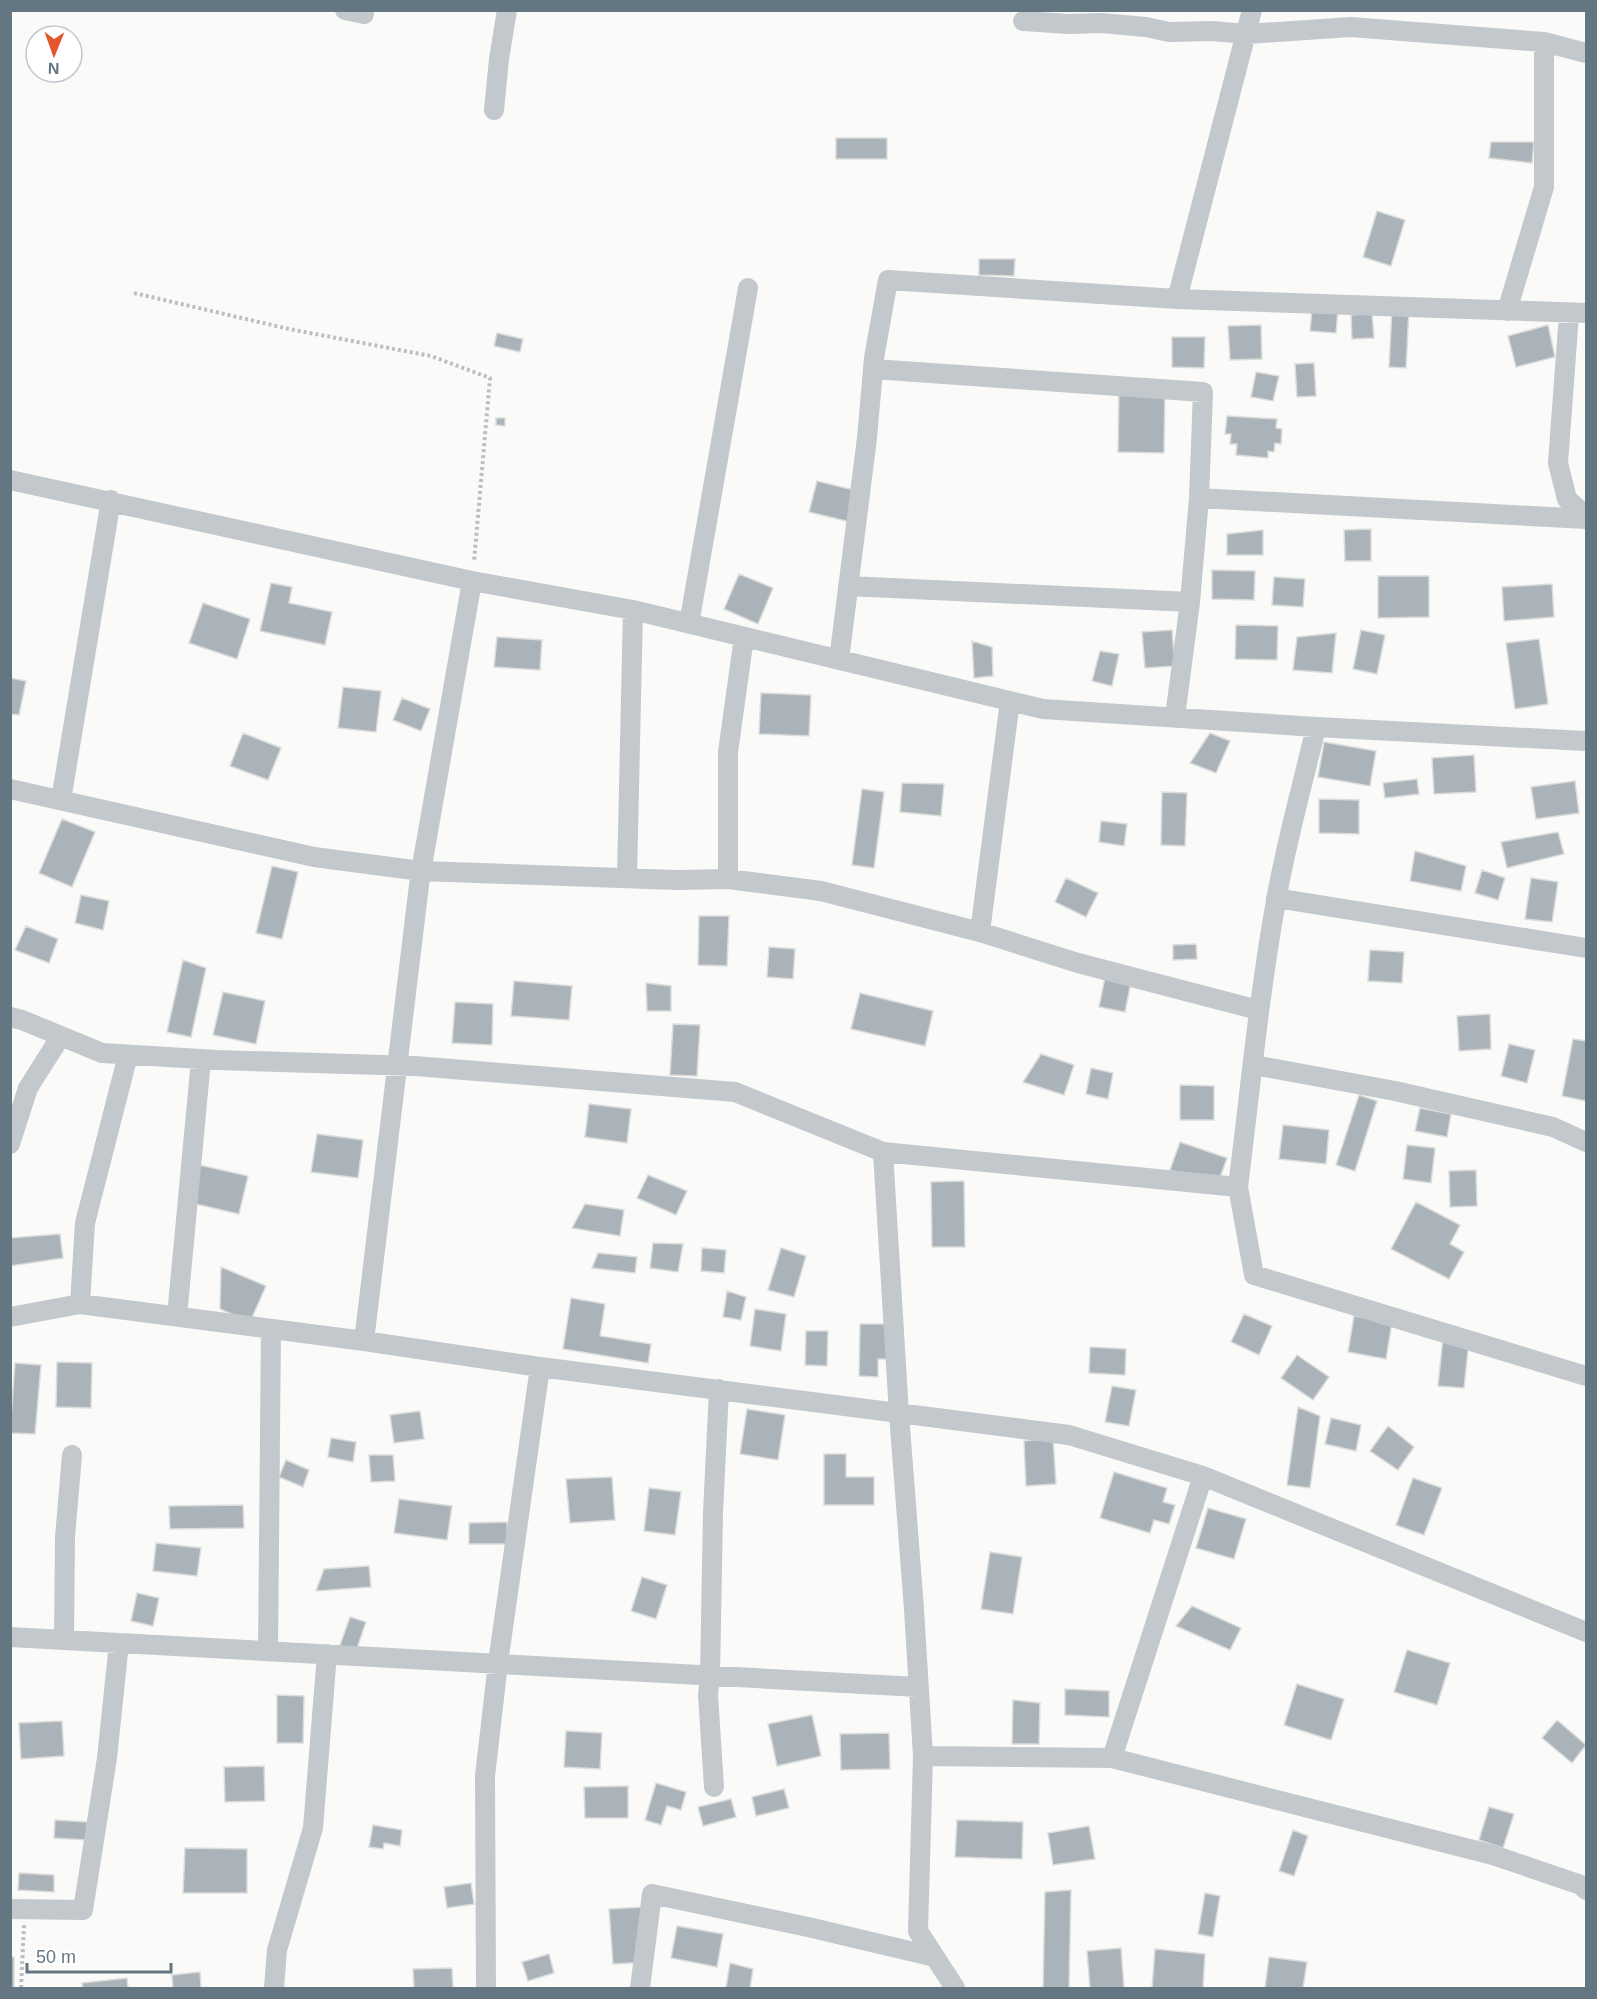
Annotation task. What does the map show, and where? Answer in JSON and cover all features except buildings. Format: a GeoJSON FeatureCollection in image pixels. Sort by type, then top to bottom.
{"type":"FeatureCollection","features":[{"type":"Feature","properties":{"kind":"street"},"geometry":{"type":"LineString","coordinates":[[494,110],[507,10]]}},
{"type":"Feature","properties":{"kind":"street"},"geometry":{"type":"LineString","coordinates":[[1177,299],[1252,10]]}},
{"type":"Feature","properties":{"kind":"street"},"geometry":{"type":"LineString","coordinates":[[1023,21],[1069,24],[1101,23],[1135,18],[1169,32],[1212,31],[1246,34],[1351,27],[1544,42],[1587,53]]}},
{"type":"Feature","properties":{"kind":"street"},"geometry":{"type":"LineString","coordinates":[[1507,311],[1544,187],[1544,42]]}},
{"type":"Feature","properties":{"kind":"street"},"geometry":{"type":"LineString","coordinates":[[839,660],[867,438],[873,369],[888,280],[1177,299],[1578,313],[1558,463],[1567,499],[1587,518]]}},
{"type":"Feature","properties":{"kind":"street"},"geometry":{"type":"LineString","coordinates":[[689,624],[748,288]]}},
{"type":"Feature","properties":{"kind":"street"},"geometry":{"type":"LineString","coordinates":[[873,369],[1203,392],[1199,498],[1190,602],[1176,717]]}},
{"type":"Feature","properties":{"kind":"street"},"geometry":{"type":"LineString","coordinates":[[10,480],[111,500],[472,581],[633,610],[1043,709],[1316,727],[1587,741]]}},
{"type":"Feature","properties":{"kind":"street"},"geometry":{"type":"LineString","coordinates":[[1199,498],[1587,518]]}},
{"type":"Feature","properties":{"kind":"street"},"geometry":{"type":"LineString","coordinates":[[61,800],[111,500]]}},
{"type":"Feature","properties":{"kind":"street"},"geometry":{"type":"LineString","coordinates":[[364,1341],[421,871],[472,581]]}},
{"type":"Feature","properties":{"kind":"street"},"geometry":{"type":"LineString","coordinates":[[848,586],[1190,602]]}},
{"type":"Feature","properties":{"kind":"street"},"geometry":{"type":"LineString","coordinates":[[627,877],[633,610]]}},
{"type":"Feature","properties":{"kind":"street"},"geometry":{"type":"LineString","coordinates":[[728,879],[728,752],[744,637]]}},
{"type":"Feature","properties":{"kind":"street"},"geometry":{"type":"LineString","coordinates":[[980,932],[1010,701]]}},
{"type":"Feature","properties":{"kind":"street"},"geometry":{"type":"LineString","coordinates":[[1316,727],[1276,898],[1258,1010],[1254,1065],[1238,1187],[1254,1275],[1587,1376]]}},
{"type":"Feature","properties":{"kind":"street"},"geometry":{"type":"LineString","coordinates":[[10,789],[314,857],[421,871],[677,880],[728,879],[821,891],[980,932],[1078,963],[1258,1010]]}},
{"type":"Feature","properties":{"kind":"street"},"geometry":{"type":"LineString","coordinates":[[1276,898],[1587,948]]}},
{"type":"Feature","properties":{"kind":"street"},"geometry":{"type":"LineString","coordinates":[[10,1017],[102,1053],[397,1066],[735,1092],[883,1152],[1238,1187]]}},
{"type":"Feature","properties":{"kind":"street"},"geometry":{"type":"LineString","coordinates":[[10,1144],[28,1088],[61,1036]]}},
{"type":"Feature","properties":{"kind":"street"},"geometry":{"type":"LineString","coordinates":[[80,1304],[85,1222],[128,1055]]}},
{"type":"Feature","properties":{"kind":"street"},"geometry":{"type":"LineString","coordinates":[[177,1316],[201,1059]]}},
{"type":"Feature","properties":{"kind":"street"},"geometry":{"type":"LineString","coordinates":[[1254,1065],[1395,1090],[1553,1127],[1587,1142]]}},
{"type":"Feature","properties":{"kind":"street"},"geometry":{"type":"LineString","coordinates":[[883,1152],[922,1756],[918,1931],[956,1988]]}},
{"type":"Feature","properties":{"kind":"street"},"geometry":{"type":"LineString","coordinates":[[10,1317],[80,1304],[364,1341],[540,1367],[1069,1435],[1203,1476],[1587,1632]]}},
{"type":"Feature","properties":{"kind":"street"},"geometry":{"type":"LineString","coordinates":[[268,1651],[271,1329]]}},
{"type":"Feature","properties":{"kind":"street"},"geometry":{"type":"LineString","coordinates":[[486,1989],[485,1776],[498,1663],[540,1367]]}},
{"type":"Feature","properties":{"kind":"street"},"geometry":{"type":"LineString","coordinates":[[714,1787],[708,1695],[712,1513],[719,1389]]}},
{"type":"Feature","properties":{"kind":"street"},"geometry":{"type":"LineString","coordinates":[[64,1640],[65,1537],[72,1455]]}},
{"type":"Feature","properties":{"kind":"street"},"geometry":{"type":"LineString","coordinates":[[1113,1758],[1203,1476]]}},
{"type":"Feature","properties":{"kind":"street"},"geometry":{"type":"LineString","coordinates":[[10,1637],[918,1687]]}},
{"type":"Feature","properties":{"kind":"street"},"geometry":{"type":"LineString","coordinates":[[17,1909],[83,1910],[107,1758],[119,1643]]}},
{"type":"Feature","properties":{"kind":"street"},"geometry":{"type":"LineString","coordinates":[[274,1989],[277,1950],[313,1828],[327,1654]]}},
{"type":"Feature","properties":{"kind":"street"},"geometry":{"type":"LineString","coordinates":[[922,1756],[1113,1758],[1493,1855],[1585,1882]]}},
{"type":"Feature","properties":{"kind":"street"},"geometry":{"type":"LineString","coordinates":[[640,1989],[652,1894],[935,1957]]}},
{"type":"Feature","properties":{"kind":"path"},"geometry":{"type":"LineString","coordinates":[[134,293],[289,329],[431,356],[490,378],[472,581]]}},
{"type":"Feature","properties":{"kind":"path"},"geometry":{"type":"LineString","coordinates":[[17,1909],[21,1989]]}}]}
